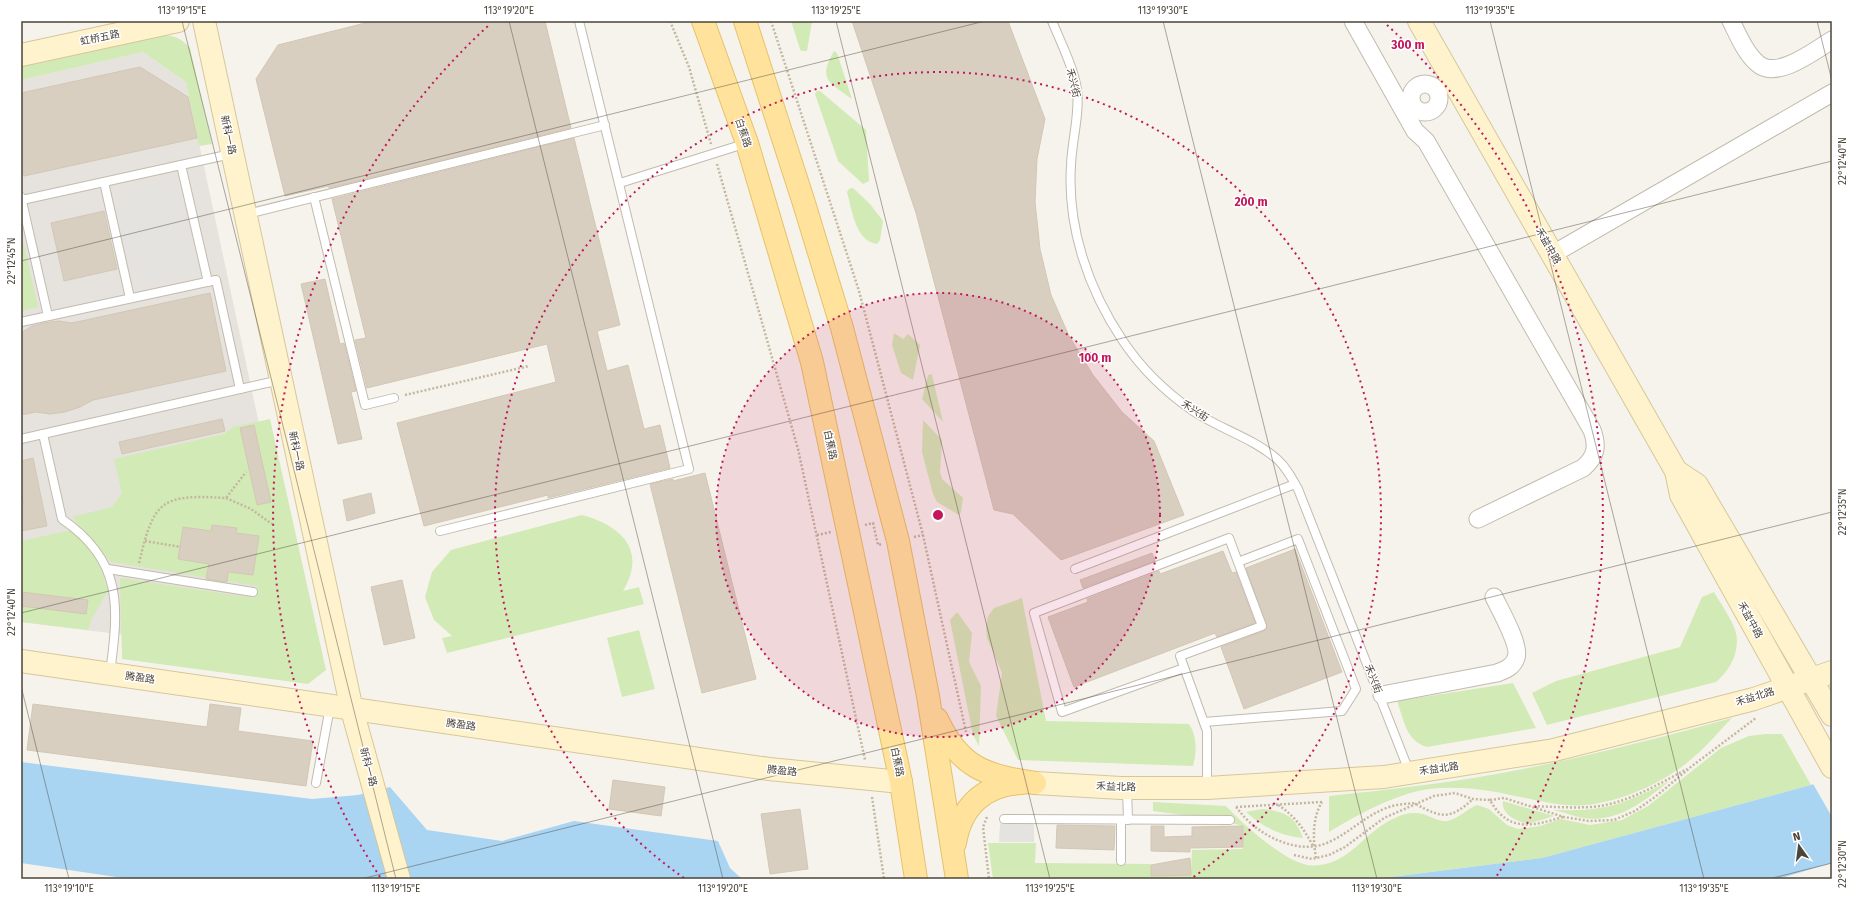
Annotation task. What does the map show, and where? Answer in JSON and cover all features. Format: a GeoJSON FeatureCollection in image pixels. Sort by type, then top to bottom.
{"type":"FeatureCollection","features":[{"type":"Feature","properties":{"kind":"main road","name":"白蕉路"},"geometry":{"type":"LineString","coordinates":[[703,21],[747,143],[812,362],[901,782],[915,871]]}},
{"type":"Feature","properties":{"kind":"main road"},"geometry":{"type":"LineString","coordinates":[[745,21],[803,200],[842,328],[898,540],[928,696],[956,869]]}},
{"type":"Feature","properties":{"kind":"main road"},"geometry":{"type":"LineString","coordinates":[[928,696],[946,739],[962,758],[977,767],[994,774],[1012,780],[1035,783]]}},
{"type":"Feature","properties":{"kind":"main road"},"geometry":{"type":"LineString","coordinates":[[956,869],[957,831],[961,818],[971,804],[982,794],[998,787],[1035,783]]}},
{"type":"Feature","properties":{"kind":"street","name":"虹桥五路"},"geometry":{"type":"LineString","coordinates":[[21,55],[178,21]]}},
{"type":"Feature","properties":{"kind":"street","name":"新科一路"},"geometry":{"type":"LineString","coordinates":[[204,21],[244,214],[352,710],[399,879]]}},
{"type":"Feature","properties":{"kind":"street"},"geometry":{"type":"LineString","coordinates":[[1353,21],[1408,107],[1416,131],[1426,141],[1588,423],[1596,440],[1593,456],[1583,468],[1478,519]]}},
{"type":"Feature","properties":{"kind":"street","name":"禾益中路"},"geometry":{"type":"LineString","coordinates":[[1419,21],[1446,87],[1553,254],[1676,471],[1680,495],[1828,760]]}},
{"type":"Feature","properties":{"kind":"street"},"geometry":{"type":"LineString","coordinates":[[1730,21],[1752,58],[1762,67],[1767,69],[1785,67],[1832,40]]}},
{"type":"Feature","properties":{"kind":"street"},"geometry":{"type":"LineString","coordinates":[[1408,107],[1412,93],[1418,86],[1422,84],[1446,87]]}},
{"type":"Feature","properties":{"kind":"street"},"geometry":{"type":"LineString","coordinates":[[1553,254],[1832,93]]}},
{"type":"Feature","properties":{"kind":"street","name":"禾益中路"},"geometry":{"type":"LineString","coordinates":[[1676,471],[1697,485],[1832,715]]}},
{"type":"Feature","properties":{"kind":"street"},"geometry":{"type":"LineString","coordinates":[[1382,695],[1497,673],[1509,668],[1516,660],[1517,649],[1494,597]]}},
{"type":"Feature","properties":{"kind":"street","name":"腾盈路"},"geometry":{"type":"LineString","coordinates":[[21,661],[769,770],[901,782]]}},
{"type":"Feature","properties":{"kind":"street","name":"禾益北路"},"geometry":{"type":"LineString","coordinates":[[1035,783],[1128,788],[1207,788],[1384,777],[1554,750],[1754,699],[1832,672]]}},
{"type":"Feature","properties":{"kind":"lane"},"geometry":{"type":"LineString","coordinates":[[440,532],[689,469],[579,21]]}},
{"type":"Feature","properties":{"kind":"lane","name":"禾兴街"},"geometry":{"type":"LineString","coordinates":[[1052,21],[1076,88],[1078,104],[1071,163],[1070,193],[1074,225],[1081,255],[1092,285],[1106,314],[1123,342],[1168,392],[1194,412],[1265,449],[1279,460],[1295,484],[1410,773]]}},
{"type":"Feature","properties":{"kind":"lane"},"geometry":{"type":"LineString","coordinates":[[244,214],[605,125]]}},
{"type":"Feature","properties":{"kind":"lane"},"geometry":{"type":"LineString","coordinates":[[620,183],[747,143]]}},
{"type":"Feature","properties":{"kind":"lane"},"geometry":{"type":"LineString","coordinates":[[48,316],[21,199],[232,154]]}},
{"type":"Feature","properties":{"kind":"lane"},"geometry":{"type":"LineString","coordinates":[[181,165],[208,282]]}},
{"type":"Feature","properties":{"kind":"lane"},"geometry":{"type":"LineString","coordinates":[[104,182],[130,298]]}},
{"type":"Feature","properties":{"kind":"lane"},"geometry":{"type":"LineString","coordinates":[[314,197],[366,405],[394,398]]}},
{"type":"Feature","properties":{"kind":"lane"},"geometry":{"type":"LineString","coordinates":[[21,322],[216,280],[240,389]]}},
{"type":"Feature","properties":{"kind":"lane"},"geometry":{"type":"LineString","coordinates":[[21,439],[280,380]]}},
{"type":"Feature","properties":{"kind":"lane"},"geometry":{"type":"LineString","coordinates":[[43,434],[62,519],[80,531],[96,550],[108,569],[114,590],[116,613],[110,674]]}},
{"type":"Feature","properties":{"kind":"lane"},"geometry":{"type":"LineString","coordinates":[[1075,569],[1295,484]]}},
{"type":"Feature","properties":{"kind":"lane"},"geometry":{"type":"LineString","coordinates":[[1184,668],[1062,712],[1034,613],[1230,538],[1262,626],[1180,656],[1207,731],[1207,788]]}},
{"type":"Feature","properties":{"kind":"lane"},"geometry":{"type":"LineString","coordinates":[[1204,722],[1342,711],[1356,689],[1298,539],[1238,562]]}},
{"type":"Feature","properties":{"kind":"lane"},"geometry":{"type":"LineString","coordinates":[[108,569],[253,592]]}},
{"type":"Feature","properties":{"kind":"lane"},"geometry":{"type":"LineString","coordinates":[[316,783],[331,706]]}},
{"type":"Feature","properties":{"kind":"lane"},"geometry":{"type":"LineString","coordinates":[[1121,861],[1128,788]]}},
{"type":"Feature","properties":{"kind":"lane"},"geometry":{"type":"LineString","coordinates":[[1004,819],[1230,820]]}},
{"type":"Feature","properties":{"kind":"path"},"geometry":{"type":"LineString","coordinates":[[670,21],[689,67],[798,449],[869,779],[884,879]]}},
{"type":"Feature","properties":{"kind":"path"},"geometry":{"type":"LineString","coordinates":[[772,21],[859,291],[923,535],[967,734]]}},
{"type":"Feature","properties":{"kind":"path"},"geometry":{"type":"LineString","coordinates":[[394,398],[529,366]]}},
{"type":"Feature","properties":{"kind":"path"},"geometry":{"type":"LineString","coordinates":[[226,498],[246,472]]}},
{"type":"Feature","properties":{"kind":"path"},"geometry":{"type":"LineString","coordinates":[[137,574],[145,540],[155,515],[168,502],[175,499],[192,496],[226,498],[251,509],[272,524]]}},
{"type":"Feature","properties":{"kind":"path"},"geometry":{"type":"LineString","coordinates":[[817,535],[873,523],[878,545],[923,535]]}},
{"type":"Feature","properties":{"kind":"path"},"geometry":{"type":"LineString","coordinates":[[145,540],[181,547]]}},
{"type":"Feature","properties":{"kind":"path"},"geometry":{"type":"LineString","coordinates":[[1294,855],[1312,859],[1329,856],[1345,847],[1384,818],[1416,803],[1444,793],[1455,793],[1473,799],[1490,800],[1504,798],[1564,817],[1589,821],[1601,822],[1625,816],[1655,797],[1692,766],[1759,715]]}},
{"type":"Feature","properties":{"kind":"path"},"geometry":{"type":"LineString","coordinates":[[1529,806],[1594,807],[1615,802],[1635,796],[1692,766]]}},
{"type":"Feature","properties":{"kind":"path"},"geometry":{"type":"LineString","coordinates":[[1316,858],[1314,847],[1315,824],[1325,796]]}},
{"type":"Feature","properties":{"kind":"path"},"geometry":{"type":"LineString","coordinates":[[1241,813],[1265,833],[1277,840],[1303,847],[1316,846],[1330,842],[1364,818],[1390,806],[1416,803],[1433,813],[1446,815],[1458,811],[1473,799]]}},
{"type":"Feature","properties":{"kind":"path"},"geometry":{"type":"LineString","coordinates":[[1490,800],[1495,808],[1512,823],[1525,825],[1539,824],[1564,817]]}},
{"type":"Feature","properties":{"kind":"path"},"geometry":{"type":"LineString","coordinates":[[1236,807],[1322,802]]}},
{"type":"Feature","properties":{"kind":"path"},"geometry":{"type":"LineString","coordinates":[[1278,804],[1299,822],[1314,847]]}},
{"type":"Feature","properties":{"kind":"path"},"geometry":{"type":"LineString","coordinates":[[983,828],[989,879]]}},
{"type":"Feature","properties":{"kind":"shaded area"},"geometry":{"type":"Polygon","coordinates":[[[143,52],[186,82],[303,630],[279,654],[21,622],[21,80],[143,52]]]}},
{"type":"Feature","properties":{"kind":"shaded area"},"geometry":{"type":"Polygon","coordinates":[[[177,179],[199,273],[154,283],[129,268],[117,213],[129,190],[177,179]]]}},
{"type":"Feature","properties":{"kind":"shaded area"},"geometry":{"type":"Polygon","coordinates":[[[1010,814],[1034,814],[1034,842],[999,842],[1000,824],[1002,819],[1010,814]]]}},
{"type":"Feature","properties":{"kind":"green space"},"geometry":{"type":"Polygon","coordinates":[[[791,21],[812,21],[807,51],[801,51],[791,21]]]}},
{"type":"Feature","properties":{"kind":"green space"},"geometry":{"type":"Polygon","coordinates":[[[160,35],[177,38],[190,48],[212,144],[199,146],[186,82],[143,52],[21,80],[21,65],[160,35]]]}},
{"type":"Feature","properties":{"kind":"green space"},"geometry":{"type":"Polygon","coordinates":[[[834,51],[837,53],[852,99],[832,84],[826,75],[829,61],[834,51]]]}},
{"type":"Feature","properties":{"kind":"green space"},"geometry":{"type":"Polygon","coordinates":[[[817,91],[820,91],[866,130],[869,181],[863,184],[838,161],[815,94],[817,91]]]}},
{"type":"Feature","properties":{"kind":"green space"},"geometry":{"type":"Polygon","coordinates":[[[853,188],[870,204],[883,221],[880,240],[877,244],[870,242],[859,231],[847,192],[849,189],[853,188]]]}},
{"type":"Feature","properties":{"kind":"green space"},"geometry":{"type":"Polygon","coordinates":[[[21,232],[38,307],[21,311],[21,232]]]}},
{"type":"Feature","properties":{"kind":"green space"},"geometry":{"type":"Polygon","coordinates":[[[894,333],[903,339],[908,334],[920,345],[913,380],[901,373],[892,345],[894,333]]]}},
{"type":"Feature","properties":{"kind":"green space"},"geometry":{"type":"Polygon","coordinates":[[[932,374],[943,422],[922,399],[928,375],[932,374]]]}},
{"type":"Feature","properties":{"kind":"green space"},"geometry":{"type":"Polygon","coordinates":[[[270,419],[326,670],[308,684],[122,659],[120,578],[254,598],[257,586],[111,562],[72,517],[112,507],[122,493],[114,459],[224,434],[233,427],[270,419]]]}},
{"type":"Feature","properties":{"kind":"green space"},"geometry":{"type":"Polygon","coordinates":[[[923,420],[942,440],[940,472],[942,479],[963,498],[961,512],[959,515],[937,502],[933,494],[922,452],[923,420]]]}},
{"type":"Feature","properties":{"kind":"green space"},"geometry":{"type":"Polygon","coordinates":[[[582,515],[609,526],[619,533],[626,542],[631,552],[632,563],[630,576],[623,591],[639,587],[644,604],[447,653],[442,638],[452,636],[434,620],[425,597],[432,572],[451,550],[582,515]]]}},
{"type":"Feature","properties":{"kind":"green space"},"geometry":{"type":"Polygon","coordinates":[[[72,530],[91,550],[99,565],[108,591],[91,620],[88,630],[21,622],[21,541],[72,530]]]}},
{"type":"Feature","properties":{"kind":"green space"},"geometry":{"type":"Polygon","coordinates":[[[1714,592],[1733,624],[1737,640],[1737,647],[1730,666],[1716,682],[1547,725],[1532,693],[1556,681],[1680,647],[1702,597],[1714,592]]]}},
{"type":"Feature","properties":{"kind":"green space"},"geometry":{"type":"Polygon","coordinates":[[[1022,598],[1046,721],[1189,724],[1194,734],[1196,744],[1193,766],[1018,760],[996,716],[1002,673],[987,638],[986,627],[988,616],[994,608],[1022,598]]]}},
{"type":"Feature","properties":{"kind":"green space"},"geometry":{"type":"Polygon","coordinates":[[[956,613],[958,613],[972,633],[969,662],[981,686],[979,746],[973,735],[950,620],[956,613]]]}},
{"type":"Feature","properties":{"kind":"green space"},"geometry":{"type":"Polygon","coordinates":[[[639,630],[655,689],[622,697],[607,638],[639,630]]]}},
{"type":"Feature","properties":{"kind":"green space"},"geometry":{"type":"Polygon","coordinates":[[[1513,683],[1536,728],[1427,747],[1414,740],[1410,735],[1397,701],[1513,683]]]}},
{"type":"Feature","properties":{"kind":"green space"},"geometry":{"type":"Polygon","coordinates":[[[1732,718],[1701,751],[1674,772],[1648,787],[1608,801],[1583,805],[1562,805],[1480,790],[1459,788],[1429,789],[1403,795],[1390,800],[1364,812],[1329,832],[1329,796],[1402,788],[1499,774],[1576,758],[1732,718]]]}},
{"type":"Feature","properties":{"kind":"green space"},"geometry":{"type":"Polygon","coordinates":[[[1782,734],[1811,785],[1542,858],[1376,879],[993,879],[988,843],[1036,843],[1035,863],[1151,864],[1151,874],[1191,873],[1192,850],[1243,849],[1243,826],[1221,820],[1153,811],[1153,802],[1226,806],[1242,822],[1275,849],[1297,862],[1307,865],[1326,864],[1340,858],[1388,821],[1407,814],[1424,814],[1440,820],[1448,821],[1456,818],[1477,805],[1489,809],[1507,825],[1518,829],[1540,826],[1561,819],[1590,825],[1622,820],[1648,806],[1721,748],[1749,736],[1782,734]]]}},
{"type":"Feature","properties":{"kind":"green space"},"geometry":{"type":"Polygon","coordinates":[[[1671,780],[1641,803],[1620,814],[1596,819],[1583,818],[1553,810],[1588,810],[1618,804],[1671,780]]]}},
{"type":"Feature","properties":{"kind":"green space"},"geometry":{"type":"Polygon","coordinates":[[[1503,801],[1554,816],[1536,822],[1525,823],[1513,818],[1506,812],[1503,801]]]}},
{"type":"Feature","properties":{"kind":"green space"},"geometry":{"type":"Polygon","coordinates":[[[1262,809],[1277,811],[1288,816],[1296,824],[1303,838],[1287,835],[1273,830],[1246,812],[1262,809]]]}},
{"type":"Feature","properties":{"kind":"water"},"geometry":{"type":"Polygon","coordinates":[[[21,762],[312,799],[358,795],[390,787],[427,830],[502,841],[574,821],[718,841],[730,868],[742,879],[130,879],[21,863],[21,762]]]}},
{"type":"Feature","properties":{"kind":"water"},"geometry":{"type":"Polygon","coordinates":[[[1832,777],[1832,863],[1778,879],[1376,879],[1542,858],[1811,785],[1832,777]]]}},
{"type":"Feature","properties":{"kind":"pier"},"geometry":{"type":"Polygon","coordinates":[[[1832,775],[1832,817],[1812,782],[1832,775]]]}},
{"type":"Feature","properties":{"kind":"building"},"geometry":{"type":"Polygon","coordinates":[[[373,21],[545,21],[571,128],[329,188],[329,186],[285,196],[256,79],[278,45],[373,21]]]}},
{"type":"Feature","properties":{"kind":"building"},"geometry":{"type":"Polygon","coordinates":[[[852,21],[1008,21],[1045,119],[1037,159],[1035,202],[1040,249],[1051,295],[1069,336],[1093,375],[1122,412],[1154,441],[1184,515],[1061,560],[1013,514],[994,510],[916,213],[852,21]]]}},
{"type":"Feature","properties":{"kind":"building"},"geometry":{"type":"Polygon","coordinates":[[[140,67],[188,97],[197,138],[24,176],[21,163],[21,93],[140,67]]]}},
{"type":"Feature","properties":{"kind":"building"},"geometry":{"type":"Polygon","coordinates":[[[574,138],[620,325],[597,331],[607,371],[628,365],[644,429],[660,425],[670,468],[548,498],[548,495],[424,526],[397,423],[556,382],[547,344],[367,388],[355,340],[366,338],[332,199],[574,138]]]}},
{"type":"Feature","properties":{"kind":"building"},"geometry":{"type":"Polygon","coordinates":[[[104,211],[117,269],[64,281],[51,223],[104,211]]]}},
{"type":"Feature","properties":{"kind":"building"},"geometry":{"type":"Polygon","coordinates":[[[325,279],[340,344],[344,343],[356,391],[351,392],[362,439],[338,444],[301,284],[325,279]]]}},
{"type":"Feature","properties":{"kind":"building"},"geometry":{"type":"Polygon","coordinates":[[[210,293],[226,371],[93,400],[80,407],[65,412],[50,414],[36,412],[21,415],[21,333],[32,326],[44,323],[59,321],[72,323],[210,293]]]}},
{"type":"Feature","properties":{"kind":"building"},"geometry":{"type":"Polygon","coordinates":[[[222,419],[225,431],[122,454],[119,442],[222,419]]]}},
{"type":"Feature","properties":{"kind":"building"},"geometry":{"type":"Polygon","coordinates":[[[254,425],[271,502],[257,505],[240,428],[254,425]]]}},
{"type":"Feature","properties":{"kind":"building"},"geometry":{"type":"Polygon","coordinates":[[[33,458],[47,526],[21,531],[21,507],[24,506],[21,491],[21,461],[33,458]]]}},
{"type":"Feature","properties":{"kind":"building"},"geometry":{"type":"Polygon","coordinates":[[[705,473],[756,679],[702,693],[650,484],[673,479],[673,481],[705,473]]]}},
{"type":"Feature","properties":{"kind":"building"},"geometry":{"type":"Polygon","coordinates":[[[371,493],[375,513],[347,521],[343,500],[371,493]]]}},
{"type":"Feature","properties":{"kind":"building"},"geometry":{"type":"Polygon","coordinates":[[[212,525],[237,528],[236,533],[259,536],[253,575],[228,572],[227,582],[206,579],[209,564],[178,559],[183,527],[211,531],[212,525]]]}},
{"type":"Feature","properties":{"kind":"building"},"geometry":{"type":"Polygon","coordinates":[[[1295,549],[1342,672],[1244,709],[1221,647],[1264,631],[1267,627],[1246,568],[1295,549]]]}},
{"type":"Feature","properties":{"kind":"building"},"geometry":{"type":"Polygon","coordinates":[[[1223,551],[1232,573],[1236,572],[1255,623],[1217,637],[1215,633],[1074,687],[1048,617],[1088,602],[1087,599],[1159,571],[1160,574],[1223,551]]]}},
{"type":"Feature","properties":{"kind":"building"},"geometry":{"type":"Polygon","coordinates":[[[1152,553],[1155,561],[1083,588],[1080,580],[1152,553]]]}},
{"type":"Feature","properties":{"kind":"building"},"geometry":{"type":"Polygon","coordinates":[[[402,580],[415,638],[384,645],[371,587],[402,580]]]}},
{"type":"Feature","properties":{"kind":"building"},"geometry":{"type":"Polygon","coordinates":[[[21,592],[88,600],[86,614],[21,606],[21,592]]]}},
{"type":"Feature","properties":{"kind":"building"},"geometry":{"type":"Polygon","coordinates":[[[33,704],[207,727],[210,704],[241,708],[238,731],[313,741],[306,786],[27,750],[33,704]]]}},
{"type":"Feature","properties":{"kind":"building"},"geometry":{"type":"Polygon","coordinates":[[[613,780],[665,787],[661,816],[609,809],[613,780]]]}},
{"type":"Feature","properties":{"kind":"building"},"geometry":{"type":"Polygon","coordinates":[[[800,809],[808,869],[770,874],[761,814],[800,809]]]}},
{"type":"Feature","properties":{"kind":"building"},"geometry":{"type":"Polygon","coordinates":[[[1057,825],[1115,826],[1114,850],[1056,848],[1057,825]]]}},
{"type":"Feature","properties":{"kind":"building"},"geometry":{"type":"Polygon","coordinates":[[[1151,826],[1164,826],[1164,837],[1192,836],[1192,827],[1243,826],[1243,847],[1190,848],[1190,852],[1151,851],[1151,826]]]}},
{"type":"Feature","properties":{"kind":"building"},"geometry":{"type":"Polygon","coordinates":[[[1190,858],[1191,875],[1151,876],[1151,865],[1190,858]]]}}]}
